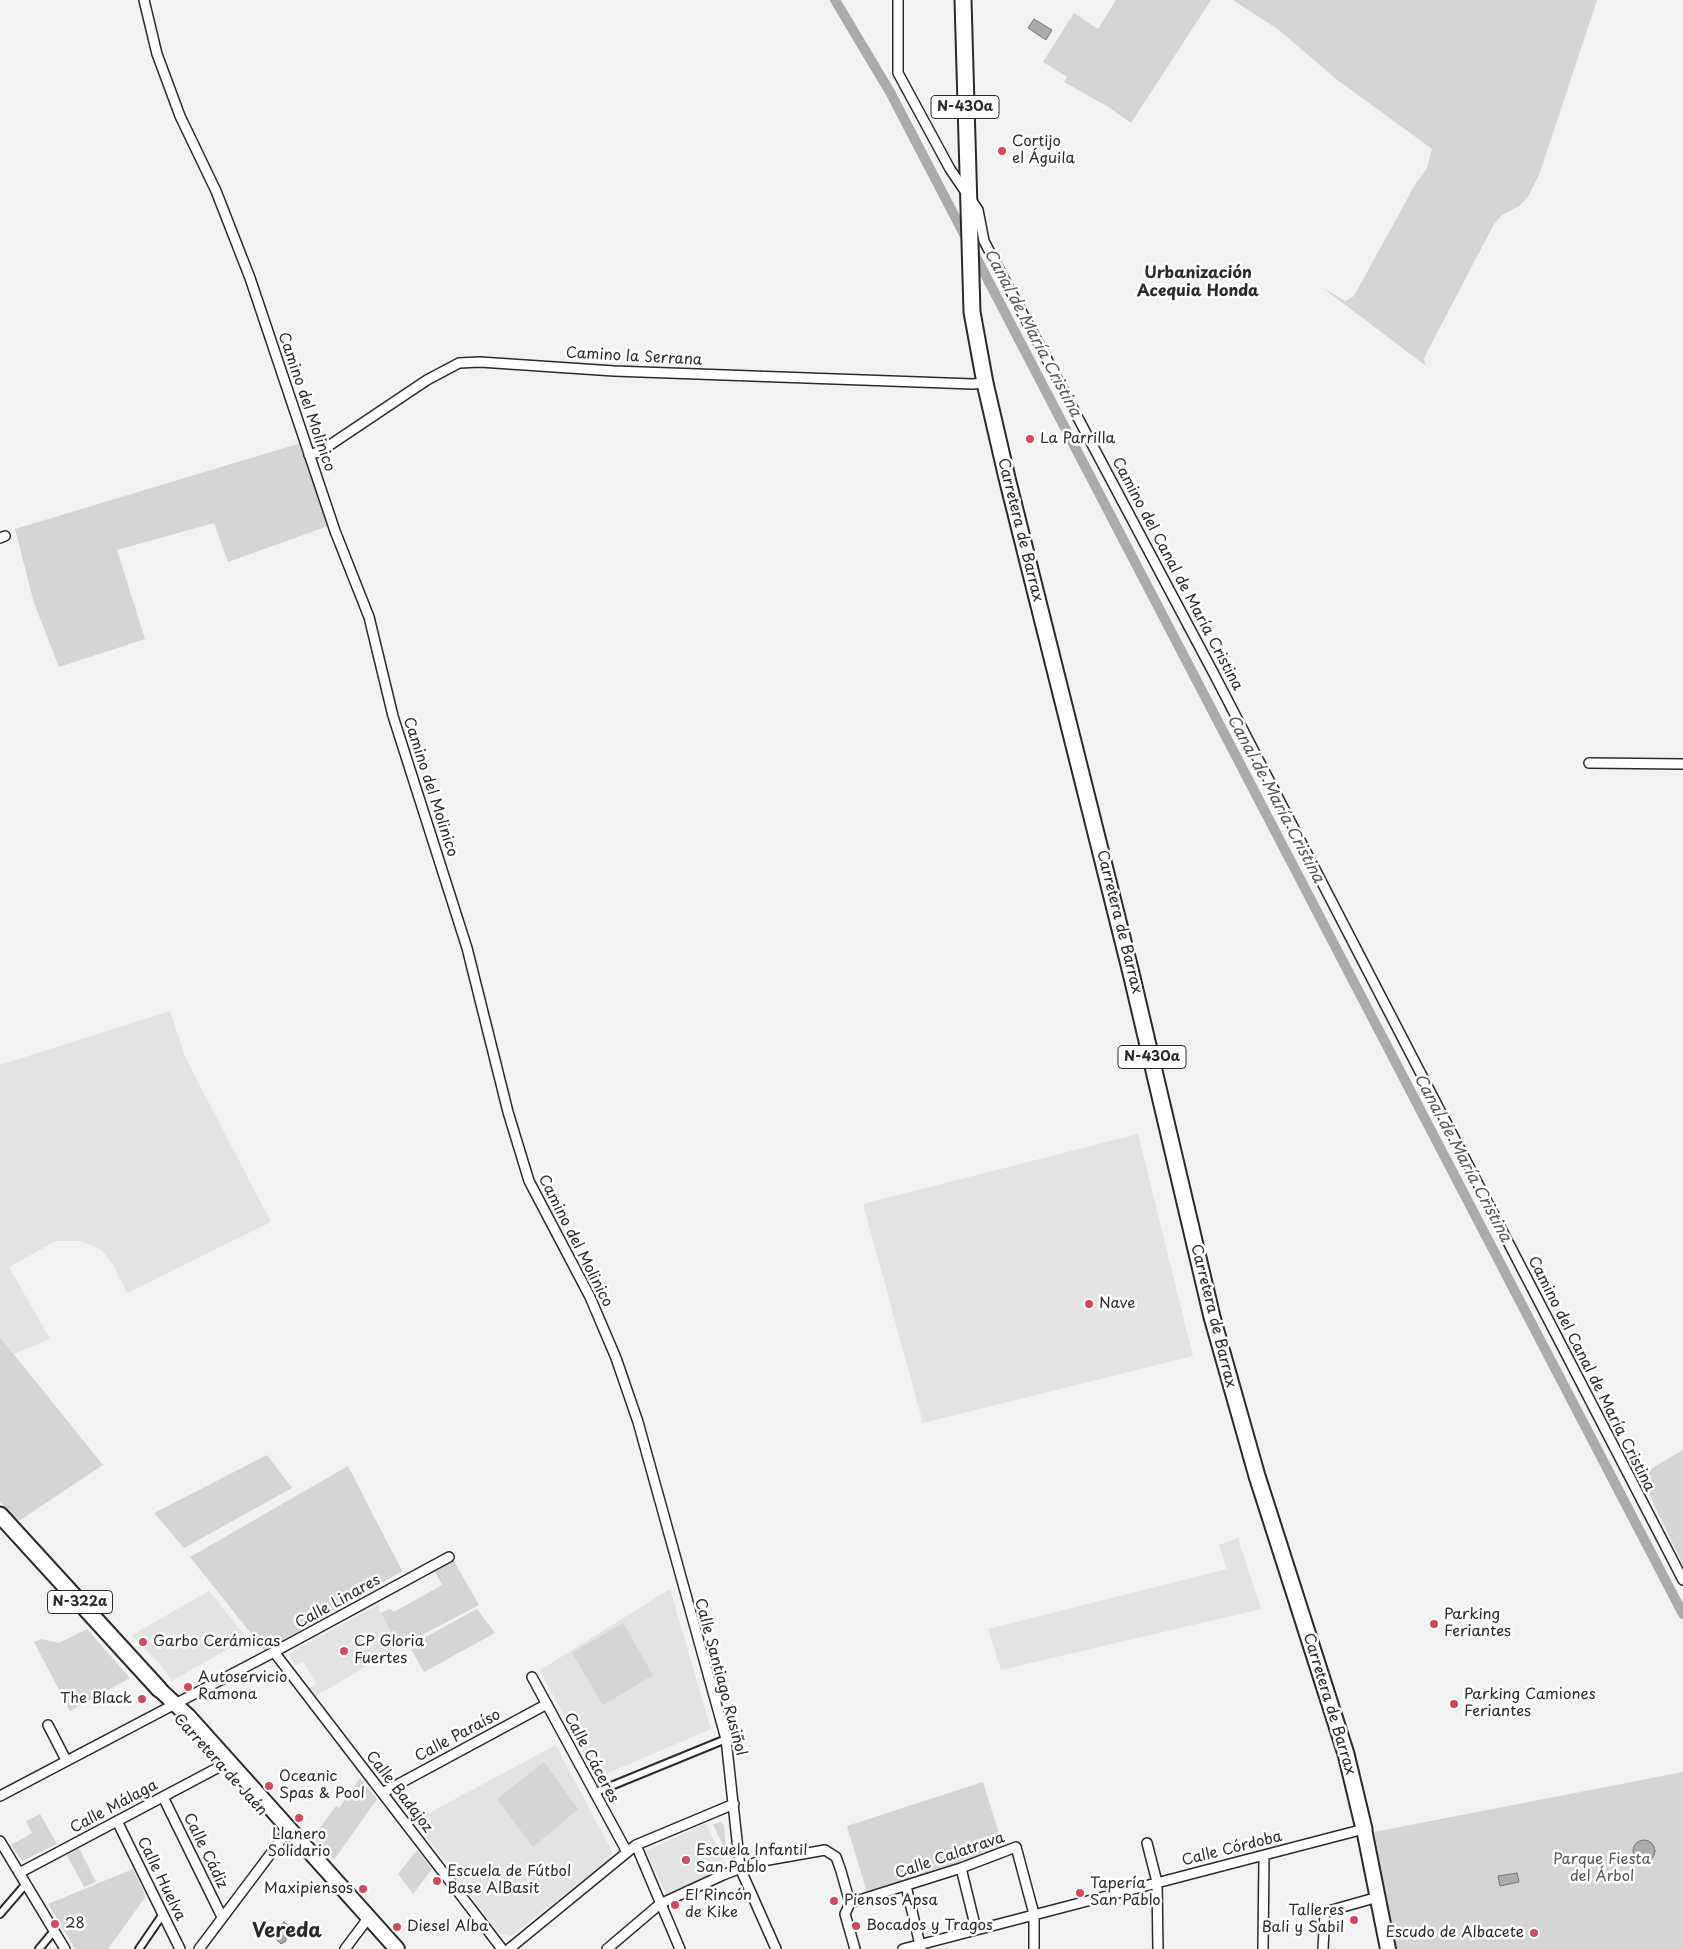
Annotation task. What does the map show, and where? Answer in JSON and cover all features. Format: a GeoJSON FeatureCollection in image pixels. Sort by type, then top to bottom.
{"type":"FeatureCollection","features":[{"type":"Feature","properties":{"kind":"highway","name":"Carretera de Barrax"},"geometry":{"type":"LineString","coordinates":[[964,0],[972,312],[985,383],[1007,478],[1132,973],[1212,1317],[1257,1476],[1346,1754],[1364,1829]]}},
{"type":"Feature","properties":{"kind":"highway","name":"Carretera de Jaén"},"geometry":{"type":"LineString","coordinates":[[0,1515],[160,1689]]}},
{"type":"Feature","properties":{"kind":"main road","name":"Carretera de Jaén"},"geometry":{"type":"LineString","coordinates":[[160,1689],[221,1766],[284,1836],[366,1921],[397,1949]]}},
{"type":"Feature","properties":{"kind":"main road","name":"Carretera de Jaén"},"geometry":{"type":"LineString","coordinates":[[172,1705],[366,1921],[386,1949]]}},
{"type":"Feature","properties":{"kind":"main road"},"geometry":{"type":"LineString","coordinates":[[1364,1829],[1388,1949]]}},
{"type":"Feature","properties":{"kind":"street","name":"Camino del Molinico"},"geometry":{"type":"LineString","coordinates":[[144,0],[157,54],[180,116],[216,191],[250,278],[335,531],[369,617],[393,716],[467,948],[508,1112],[529,1181],[590,1297],[616,1358],[638,1422],[681,1584]]}},
{"type":"Feature","properties":{"kind":"street","name":"Camino del Canal de María Cristina"},"geometry":{"type":"LineString","coordinates":[[898,0],[898,73],[950,169],[978,210],[984,241],[1201,649],[1683,1580]]}},
{"type":"Feature","properties":{"kind":"street","name":"Camino la Serrana"},"geometry":{"type":"LineString","coordinates":[[309,455],[321,451],[427,380],[459,363],[480,362],[614,371],[985,383]]}},
{"type":"Feature","properties":{"kind":"street"},"geometry":{"type":"LineString","coordinates":[[1589,763],[1683,764]]}},
{"type":"Feature","properties":{"kind":"street","name":"Calle Linares"},"geometry":{"type":"LineString","coordinates":[[0,1796],[274,1652],[449,1557]]}},
{"type":"Feature","properties":{"kind":"street","name":"Calle Santiago Rusiñol"},"geometry":{"type":"LineString","coordinates":[[681,1584],[726,1739],[740,1868],[776,1949]]}},
{"type":"Feature","properties":{"kind":"street","name":"Calle Badajoz"},"geometry":{"type":"LineString","coordinates":[[274,1652],[502,1949]]}},
{"type":"Feature","properties":{"kind":"street","name":"Calle Cáceres"},"geometry":{"type":"LineString","coordinates":[[532,1677],[627,1852]]}},
{"type":"Feature","properties":{"kind":"street","name":"Calle Paraíso"},"geometry":{"type":"LineString","coordinates":[[382,1793],[547,1704]]}},
{"type":"Feature","properties":{"kind":"street"},"geometry":{"type":"LineString","coordinates":[[48,1725],[66,1760]]}},
{"type":"Feature","properties":{"kind":"street"},"geometry":{"type":"LineString","coordinates":[[594,1793],[726,1739]]}},
{"type":"Feature","properties":{"kind":"street","name":"Calle Málaga"},"geometry":{"type":"LineString","coordinates":[[19,1873],[221,1766]]}},
{"type":"Feature","properties":{"kind":"street","name":"Calle Cádiz"},"geometry":{"type":"LineString","coordinates":[[163,1797],[222,1917]]}},
{"type":"Feature","properties":{"kind":"street"},"geometry":{"type":"LineString","coordinates":[[509,1949],[636,1846],[734,1804]]}},
{"type":"Feature","properties":{"kind":"street","name":"Calle Huelva"},"geometry":{"type":"LineString","coordinates":[[117,1821],[180,1949]]}},
{"type":"Feature","properties":{"kind":"street","name":"Calle Córdoba"},"geometry":{"type":"LineString","coordinates":[[903,1949],[921,1946],[976,1929],[1364,1829]]}},
{"type":"Feature","properties":{"kind":"street"},"geometry":{"type":"LineString","coordinates":[[199,1949],[284,1836]]}},
{"type":"Feature","properties":{"kind":"street"},"geometry":{"type":"LineString","coordinates":[[0,1841],[65,1949]]}},
{"type":"Feature","properties":{"kind":"street"},"geometry":{"type":"LineString","coordinates":[[1147,1843],[1156,1882],[1158,1949]]}},
{"type":"Feature","properties":{"kind":"street"},"geometry":{"type":"LineString","coordinates":[[636,1846],[680,1949]]}},
{"type":"Feature","properties":{"kind":"street","name":"Calle Calatrava"},"geometry":{"type":"LineString","coordinates":[[850,1903],[961,1868],[1016,1847],[1034,1914],[1034,1949]]}},
{"type":"Feature","properties":{"kind":"street"},"geometry":{"type":"LineString","coordinates":[[607,1949],[661,1904],[740,1868],[782,1856],[825,1850],[836,1857],[850,1903],[845,1914],[855,1949]]}},
{"type":"Feature","properties":{"kind":"street"},"geometry":{"type":"LineString","coordinates":[[1263,1949],[1264,1855]]}},
{"type":"Feature","properties":{"kind":"street"},"geometry":{"type":"LineString","coordinates":[[961,1868],[976,1929]]}},
{"type":"Feature","properties":{"kind":"street"},"geometry":{"type":"LineString","coordinates":[[0,1914],[25,1885]]}},
{"type":"Feature","properties":{"kind":"street"},"geometry":{"type":"LineString","coordinates":[[906,1886],[921,1946]]}},
{"type":"Feature","properties":{"kind":"street"},"geometry":{"type":"LineString","coordinates":[[1322,1949],[1325,1912],[1378,1897]]}},
{"type":"Feature","properties":{"kind":"street"},"geometry":{"type":"LineString","coordinates":[[139,1949],[163,1914]]}},
{"type":"Feature","properties":{"kind":"street"},"geometry":{"type":"LineString","coordinates":[[345,1949],[366,1921]]}},
{"type":"Feature","properties":{"kind":"street"},"geometry":{"type":"LineString","coordinates":[[39,1949],[54,1931]]}},
{"type":"Feature","properties":{"kind":"shaded area"},"geometry":{"type":"Polygon","coordinates":[[[1034,19],[1052,30],[1046,40],[1028,28],[1034,19]]]}},
{"type":"Feature","properties":{"kind":"shaded area"},"geometry":{"type":"Polygon","coordinates":[[[170,1011],[185,1057],[271,1222],[127,1293],[112,1263],[101,1250],[81,1241],[56,1241],[9,1267],[50,1339],[14,1354],[0,1337],[0,1065],[170,1011]]]}},
{"type":"Feature","properties":{"kind":"shaded area"},"geometry":{"type":"Polygon","coordinates":[[[1138,1134],[1193,1356],[923,1423],[863,1204],[1138,1134]]]}},
{"type":"Feature","properties":{"kind":"shaded area"},"geometry":{"type":"Polygon","coordinates":[[[1238,1538],[1261,1609],[1001,1670],[988,1629],[1227,1569],[1219,1545],[1238,1538]]]}},
{"type":"Feature","properties":{"kind":"shaded area"},"geometry":{"type":"Polygon","coordinates":[[[670,1589],[711,1729],[599,1777],[595,1776],[540,1670],[670,1589]]]}},
{"type":"Feature","properties":{"kind":"shaded area"},"geometry":{"type":"Polygon","coordinates":[[[209,1591],[247,1638],[172,1681],[159,1663],[132,1635],[209,1591]]]}},
{"type":"Feature","properties":{"kind":"shaded area","name":"CP Gloria Fuertes"},"geometry":{"type":"Polygon","coordinates":[[[377,1605],[399,1647],[316,1696],[309,1689],[316,1684],[304,1662],[295,1665],[289,1654],[377,1605]]]}},
{"type":"Feature","properties":{"kind":"shaded area"},"geometry":{"type":"Polygon","coordinates":[[[556,1745],[612,1852],[610,1859],[511,1936],[499,1933],[414,1821],[556,1745]]]}},
{"type":"Feature","properties":{"kind":"shaded area","name":"Escuela Infantil San Pablo"},"geometry":{"type":"Polygon","coordinates":[[[706,1823],[727,1868],[667,1896],[646,1851],[706,1823]]]}},
{"type":"Feature","properties":{"kind":"shaded area"},"geometry":{"type":"Polygon","coordinates":[[[1644,1840],[1652,1843],[1655,1851],[1652,1859],[1644,1862],[1636,1859],[1633,1851],[1636,1843],[1644,1840]]]}},
{"type":"Feature","properties":{"kind":"shaded area"},"geometry":{"type":"Polygon","coordinates":[[[1517,1873],[1519,1882],[1500,1886],[1498,1876],[1517,1873]]]}},
{"type":"Feature","properties":{"kind":"shaded area"},"geometry":{"type":"Polygon","coordinates":[[[284,1922],[293,1929],[286,1937],[286,1941],[281,1944],[275,1938],[269,1938],[268,1935],[284,1922]]]}},
{"type":"Feature","properties":{"kind":"green space"},"geometry":{"type":"Polygon","coordinates":[[[1116,0],[1211,0],[1131,123],[1110,108],[1064,82],[1067,77],[1043,62],[1074,13],[1098,29],[1116,0]]]}},
{"type":"Feature","properties":{"kind":"green space"},"geometry":{"type":"Polygon","coordinates":[[[1233,0],[1597,0],[1539,175],[1528,197],[1519,206],[1502,215],[1494,224],[1426,354],[1424,359],[1426,366],[1323,288],[1345,301],[1354,296],[1416,183],[1427,168],[1432,149],[1336,79],[1279,30],[1233,0]]]}},
{"type":"Feature","properties":{"kind":"green space"},"geometry":{"type":"Polygon","coordinates":[[[301,443],[328,526],[228,562],[214,523],[117,550],[145,639],[59,667],[34,603],[15,529],[301,443]]]}},
{"type":"Feature","properties":{"kind":"green space"},"geometry":{"type":"Polygon","coordinates":[[[0,1337],[103,1465],[17,1522],[0,1502],[0,1337]]]}},
{"type":"Feature","properties":{"kind":"green space"},"geometry":{"type":"Polygon","coordinates":[[[1683,1450],[1683,1565],[1640,1475],[1683,1450]]]}},
{"type":"Feature","properties":{"kind":"green space"},"geometry":{"type":"Polygon","coordinates":[[[267,1455],[292,1488],[184,1548],[154,1513],[267,1455]]]}},
{"type":"Feature","properties":{"kind":"green space"},"geometry":{"type":"Polygon","coordinates":[[[348,1466],[402,1571],[265,1651],[190,1557],[348,1466]]]}},
{"type":"Feature","properties":{"kind":"green space"},"geometry":{"type":"Polygon","coordinates":[[[454,1561],[479,1605],[399,1647],[381,1613],[390,1609],[394,1612],[442,1585],[435,1572],[454,1561]]]}},
{"type":"Feature","properties":{"kind":"green space"},"geometry":{"type":"Polygon","coordinates":[[[477,1609],[495,1633],[424,1672],[409,1646],[477,1609]]]}},
{"type":"Feature","properties":{"kind":"green space"},"geometry":{"type":"Polygon","coordinates":[[[623,1623],[653,1675],[603,1705],[572,1653],[623,1623]]]}},
{"type":"Feature","properties":{"kind":"green space"},"geometry":{"type":"Polygon","coordinates":[[[87,1629],[130,1678],[70,1711],[34,1642],[41,1639],[59,1643],[87,1629]]]}},
{"type":"Feature","properties":{"kind":"green space"},"geometry":{"type":"Polygon","coordinates":[[[544,1762],[578,1809],[533,1847],[497,1799],[544,1762]]]}},
{"type":"Feature","properties":{"kind":"green space","name":"Parque Fiesta del Árbol"},"geometry":{"type":"Polygon","coordinates":[[[1683,1772],[1683,1949],[1397,1949],[1374,1832],[1683,1772]]]}},
{"type":"Feature","properties":{"kind":"green space"},"geometry":{"type":"Polygon","coordinates":[[[360,1778],[377,1799],[334,1860],[313,1837],[336,1806],[339,1808],[360,1778]]]}},
{"type":"Feature","properties":{"kind":"green space"},"geometry":{"type":"Polygon","coordinates":[[[983,1782],[1004,1850],[868,1896],[847,1826],[983,1782]]]}},
{"type":"Feature","properties":{"kind":"green space"},"geometry":{"type":"Polygon","coordinates":[[[40,1814],[57,1844],[22,1861],[11,1845],[32,1833],[26,1821],[40,1814]]]}},
{"type":"Feature","properties":{"kind":"green space"},"geometry":{"type":"Polygon","coordinates":[[[720,1822],[724,1825],[726,1852],[713,1824],[720,1822]]]}},
{"type":"Feature","properties":{"kind":"green space"},"geometry":{"type":"Polygon","coordinates":[[[79,1848],[96,1882],[84,1887],[67,1855],[79,1848]]]}},
{"type":"Feature","properties":{"kind":"green space"},"geometry":{"type":"Polygon","coordinates":[[[417,1850],[432,1869],[413,1894],[398,1874],[417,1850]]]}},
{"type":"Feature","properties":{"kind":"green space"},"geometry":{"type":"Polygon","coordinates":[[[133,1869],[146,1896],[108,1949],[75,1949],[48,1904],[133,1869]]]}},
{"type":"Feature","properties":{"kind":"waterway","name":"Canal de María Cristina"},"geometry":{"type":"LineString","coordinates":[[835,0],[890,92],[1683,1614]]}},
{"type":"Feature","properties":{"kind":"place","name":"Cortijo el Águila"},"geometry":{"type":"Point","coordinates":[1002,151]}},
{"type":"Feature","properties":{"kind":"place","name":"La Parrilla"},"geometry":{"type":"Point","coordinates":[1030,439]}},
{"type":"Feature","properties":{"kind":"place","name":"Nave"},"geometry":{"type":"Point","coordinates":[1089,1304]}},
{"type":"Feature","properties":{"kind":"place","name":"Parking Feriantes"},"geometry":{"type":"Point","coordinates":[1434,1624]}},
{"type":"Feature","properties":{"kind":"place","name":"Garbo Cerámicas"},"geometry":{"type":"Point","coordinates":[143,1642]}},
{"type":"Feature","properties":{"kind":"place","name":"CP Gloria Fuertes"},"geometry":{"type":"Point","coordinates":[344,1651]}},
{"type":"Feature","properties":{"kind":"place","name":"Autoservicio Ramona"},"geometry":{"type":"Point","coordinates":[188,1687]}},
{"type":"Feature","properties":{"kind":"place","name":"The Black"},"geometry":{"type":"Point","coordinates":[142,1699]}},
{"type":"Feature","properties":{"kind":"place","name":"Parking Camiones Feriantes"},"geometry":{"type":"Point","coordinates":[1454,1704]}},
{"type":"Feature","properties":{"kind":"place","name":"Oceanic Spas & Pool"},"geometry":{"type":"Point","coordinates":[269,1786]}},
{"type":"Feature","properties":{"kind":"place","name":"Llanero Solidario"},"geometry":{"type":"Point","coordinates":[299,1818]}},
{"type":"Feature","properties":{"kind":"place","name":"Escuela Infantil San Pablo"},"geometry":{"type":"Point","coordinates":[686,1860]}},
{"type":"Feature","properties":{"kind":"place","name":"Escuela de Fútbol Base AlBasit"},"geometry":{"type":"Point","coordinates":[437,1881]}},
{"type":"Feature","properties":{"kind":"place","name":"Maxipiensos"},"geometry":{"type":"Point","coordinates":[363,1889]}},
{"type":"Feature","properties":{"kind":"place","name":"Tapería San Pablo"},"geometry":{"type":"Point","coordinates":[1080,1893]}},
{"type":"Feature","properties":{"kind":"place","name":"Piensos Apsa"},"geometry":{"type":"Point","coordinates":[834,1901]}},
{"type":"Feature","properties":{"kind":"place","name":"El Rincón de Kike"},"geometry":{"type":"Point","coordinates":[675,1905]}},
{"type":"Feature","properties":{"kind":"place","name":"Talleres Bali y Sabil"},"geometry":{"type":"Point","coordinates":[1354,1920]}},
{"type":"Feature","properties":{"kind":"place","name":"28"},"geometry":{"type":"Point","coordinates":[55,1924]}},
{"type":"Feature","properties":{"kind":"place","name":"Bocados y Tragos"},"geometry":{"type":"Point","coordinates":[856,1926]}},
{"type":"Feature","properties":{"kind":"place","name":"Diesel Alba"},"geometry":{"type":"Point","coordinates":[397,1927]}},
{"type":"Feature","properties":{"kind":"place","name":"Escudo de Albacete"},"geometry":{"type":"Point","coordinates":[1534,1933]}},
{"type":"Feature","properties":{"kind":"district","name":"Urbanización Acequia Honda"},"geometry":{"type":"Point","coordinates":[1198,283]}},
{"type":"Feature","properties":{"kind":"district","name":"Vereda"},"geometry":{"type":"Point","coordinates":[287,1931]}}]}
